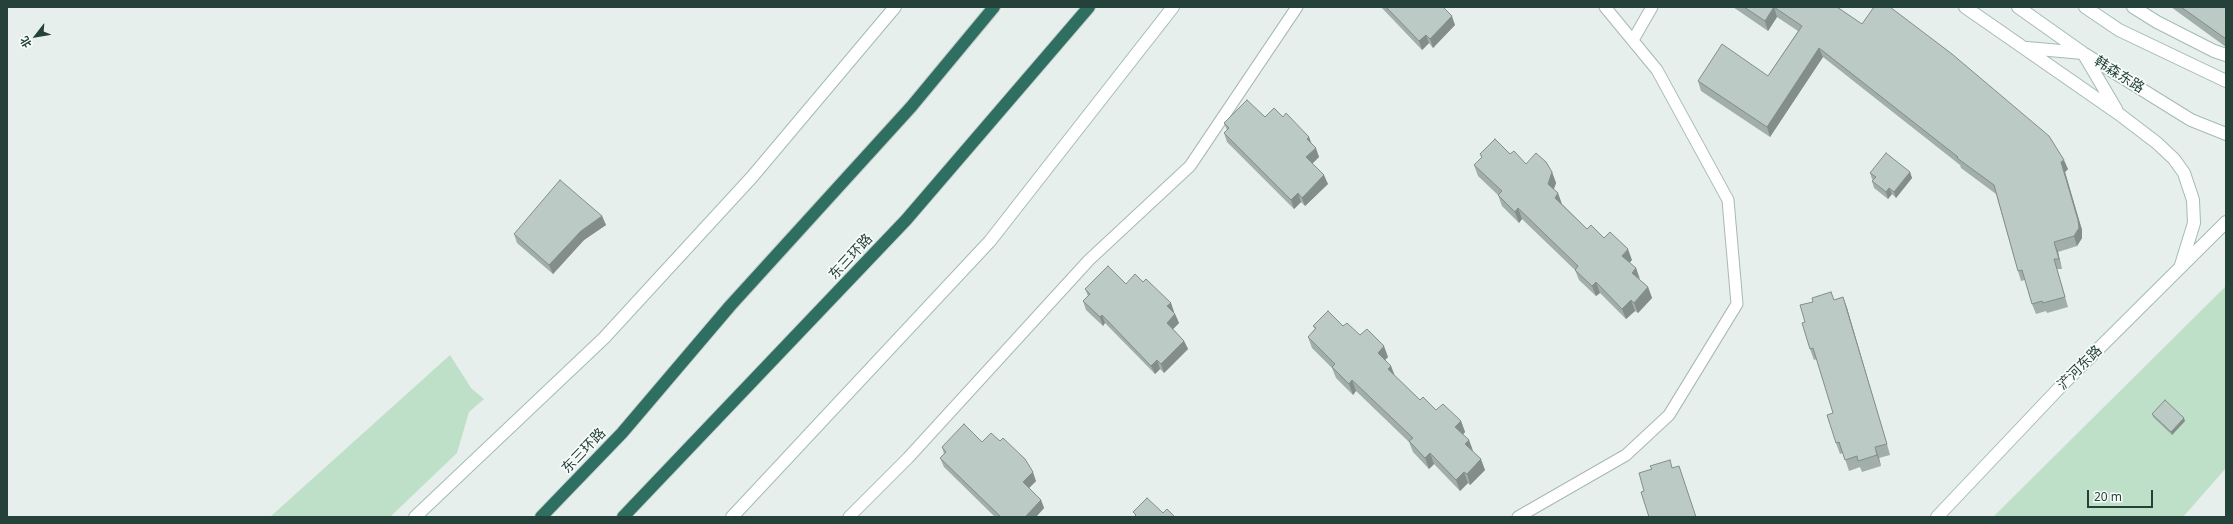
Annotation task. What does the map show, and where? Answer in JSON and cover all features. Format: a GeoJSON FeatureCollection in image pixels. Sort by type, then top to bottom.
{"type":"FeatureCollection","features":[{"type":"Feature","properties":{"kind":"highway","name":"东三环路"},"geometry":{"type":"LineString","coordinates":[[541,517],[622,433],[730,306],[911,107],[994,7]]}},
{"type":"Feature","properties":{"kind":"highway","name":"东三环路"},"geometry":{"type":"LineString","coordinates":[[623,517],[906,220],[1089,7]]}},
{"type":"Feature","properties":{"kind":"main road"},"geometry":{"type":"LineString","coordinates":[[415,517],[604,338],[752,177],[894,7]]}},
{"type":"Feature","properties":{"kind":"main road"},"geometry":{"type":"LineString","coordinates":[[732,517],[990,241],[1173,7]]}},
{"type":"Feature","properties":{"kind":"main road"},"geometry":{"type":"LineString","coordinates":[[1965,7],[2027,48],[2119,114],[2157,142],[2174,159],[2184,173],[2193,200],[2194,223],[2180,267]]}},
{"type":"Feature","properties":{"kind":"main road","name":"韩森东路"},"geometry":{"type":"LineString","coordinates":[[2018,7],[2083,53],[2191,120],[2226,134]]}},
{"type":"Feature","properties":{"kind":"main road"},"geometry":{"type":"LineString","coordinates":[[2085,7],[2119,30],[2226,81]]}},
{"type":"Feature","properties":{"kind":"main road"},"geometry":{"type":"LineString","coordinates":[[2133,7],[2157,22],[2214,51],[2226,55]]}},
{"type":"Feature","properties":{"kind":"main road"},"geometry":{"type":"LineString","coordinates":[[2027,48],[2083,53],[2119,114]]}},
{"type":"Feature","properties":{"kind":"main road","name":"浐河东路"},"geometry":{"type":"LineString","coordinates":[[1937,517],[2063,384],[2226,222]]}},
{"type":"Feature","properties":{"kind":"lane"},"geometry":{"type":"LineString","coordinates":[[850,517],[908,458],[1088,260],[1190,166],[1297,7]]}},
{"type":"Feature","properties":{"kind":"lane"},"geometry":{"type":"LineString","coordinates":[[1518,517],[1626,455],[1668,414],[1737,304],[1728,200],[1657,70],[1605,7]]}},
{"type":"Feature","properties":{"kind":"lane"},"geometry":{"type":"LineString","coordinates":[[1632,40],[1652,7]]}},
{"type":"Feature","properties":{"kind":"green space"},"geometry":{"type":"Polygon","coordinates":[[[2226,286],[2226,468],[2183,517],[1993,517],[2226,286]]]}},
{"type":"Feature","properties":{"kind":"green space"},"geometry":{"type":"Polygon","coordinates":[[[450,355],[471,388],[484,399],[469,412],[457,453],[390,517],[270,517],[450,355]]]}},
{"type":"Feature","properties":{"kind":"building"},"geometry":{"type":"Polygon","coordinates":[[[1386,7],[1443,7],[1452,16],[1430,39],[1426,35],[1419,41],[1386,7]]]}},
{"type":"Feature","properties":{"kind":"building"},"geometry":{"type":"Polygon","coordinates":[[[1744,7],[1774,7],[1765,21],[1744,7]]]}},
{"type":"Feature","properties":{"kind":"building"},"geometry":{"type":"Polygon","coordinates":[[[1774,7],[1837,7],[1862,24],[1874,7],[1890,7],[1952,54],[2049,136],[2064,160],[2061,162],[2079,228],[2074,236],[2054,242],[2059,259],[2054,259],[2065,297],[2043,303],[2042,301],[2032,304],[2022,270],[2018,271],[1994,185],[1957,158],[1958,157],[1819,48],[1767,127],[1698,81],[1722,44],[1768,76],[1802,26],[1774,7]]]}},
{"type":"Feature","properties":{"kind":"building"},"geometry":{"type":"Polygon","coordinates":[[[2181,7],[2226,7],[2226,39],[2181,7]]]}},
{"type":"Feature","properties":{"kind":"building"},"geometry":{"type":"Polygon","coordinates":[[[1247,100],[1265,117],[1274,108],[1283,117],[1286,113],[1309,137],[1307,139],[1316,148],[1306,157],[1324,175],[1302,198],[1298,193],[1291,200],[1224,133],[1229,128],[1224,123],[1247,100]]]}},
{"type":"Feature","properties":{"kind":"building"},"geometry":{"type":"Polygon","coordinates":[[[1495,139],[1510,154],[1514,151],[1526,164],[1536,153],[1546,162],[1552,172],[1548,184],[1558,193],[1555,198],[1587,229],[1591,225],[1604,238],[1610,232],[1628,249],[1622,256],[1636,268],[1632,273],[1648,287],[1634,303],[1631,300],[1622,309],[1596,282],[1592,286],[1575,270],[1578,266],[1518,208],[1515,212],[1498,195],[1502,191],[1474,165],[1482,157],[1480,154],[1495,139]]]}},
{"type":"Feature","properties":{"kind":"building"},"geometry":{"type":"Polygon","coordinates":[[[1886,153],[1910,172],[1894,192],[1889,188],[1886,192],[1872,181],[1876,177],[1870,173],[1886,153]]]}},
{"type":"Feature","properties":{"kind":"building"},"geometry":{"type":"Polygon","coordinates":[[[560,180],[602,216],[581,231],[549,265],[514,234],[560,180]]]}},
{"type":"Feature","properties":{"kind":"building"},"geometry":{"type":"Polygon","coordinates":[[[1108,266],[1126,284],[1135,274],[1143,282],[1146,279],[1171,303],[1167,306],[1175,314],[1167,323],[1184,341],[1161,364],[1157,360],[1151,366],[1102,315],[1100,317],[1083,301],[1090,294],[1085,289],[1108,266]]]}},
{"type":"Feature","properties":{"kind":"building"},"geometry":{"type":"Polygon","coordinates":[[[1831,292],[1834,300],[1843,297],[1887,444],[1875,447],[1877,455],[1858,461],[1857,456],[1845,460],[1839,442],[1836,443],[1827,415],[1833,413],[1813,348],[1810,349],[1802,323],[1805,322],[1800,305],[1813,302],[1812,298],[1831,292]]]}},
{"type":"Feature","properties":{"kind":"building"},"geometry":{"type":"Polygon","coordinates":[[[1328,311],[1343,326],[1347,323],[1360,335],[1367,329],[1384,346],[1378,353],[1391,366],[1388,369],[1420,400],[1423,397],[1436,410],[1443,404],[1461,421],[1455,427],[1469,440],[1465,444],[1481,459],[1467,474],[1464,472],[1456,480],[1430,453],[1425,458],[1409,441],[1413,438],[1352,380],[1349,384],[1332,367],[1335,364],[1308,337],[1316,328],[1313,326],[1328,311]]]}},
{"type":"Feature","properties":{"kind":"building"},"geometry":{"type":"Polygon","coordinates":[[[2165,400],[2184,418],[2171,432],[2152,414],[2165,400]]]}},
{"type":"Feature","properties":{"kind":"building"},"geometry":{"type":"Polygon","coordinates":[[[964,424],[982,442],[991,433],[1000,441],[1003,438],[1025,459],[1033,472],[1023,482],[1041,500],[1025,517],[1001,517],[940,458],[946,452],[942,447],[964,424]]]}},
{"type":"Feature","properties":{"kind":"building"},"geometry":{"type":"Polygon","coordinates":[[[1670,460],[1672,468],[1679,466],[1696,517],[1649,517],[1641,492],[1644,491],[1639,473],[1652,469],[1650,466],[1670,460]]]}},
{"type":"Feature","properties":{"kind":"building"},"geometry":{"type":"Polygon","coordinates":[[[1147,498],[1163,513],[1167,509],[1175,517],[1134,517],[1136,515],[1133,512],[1147,498]]]}}]}
